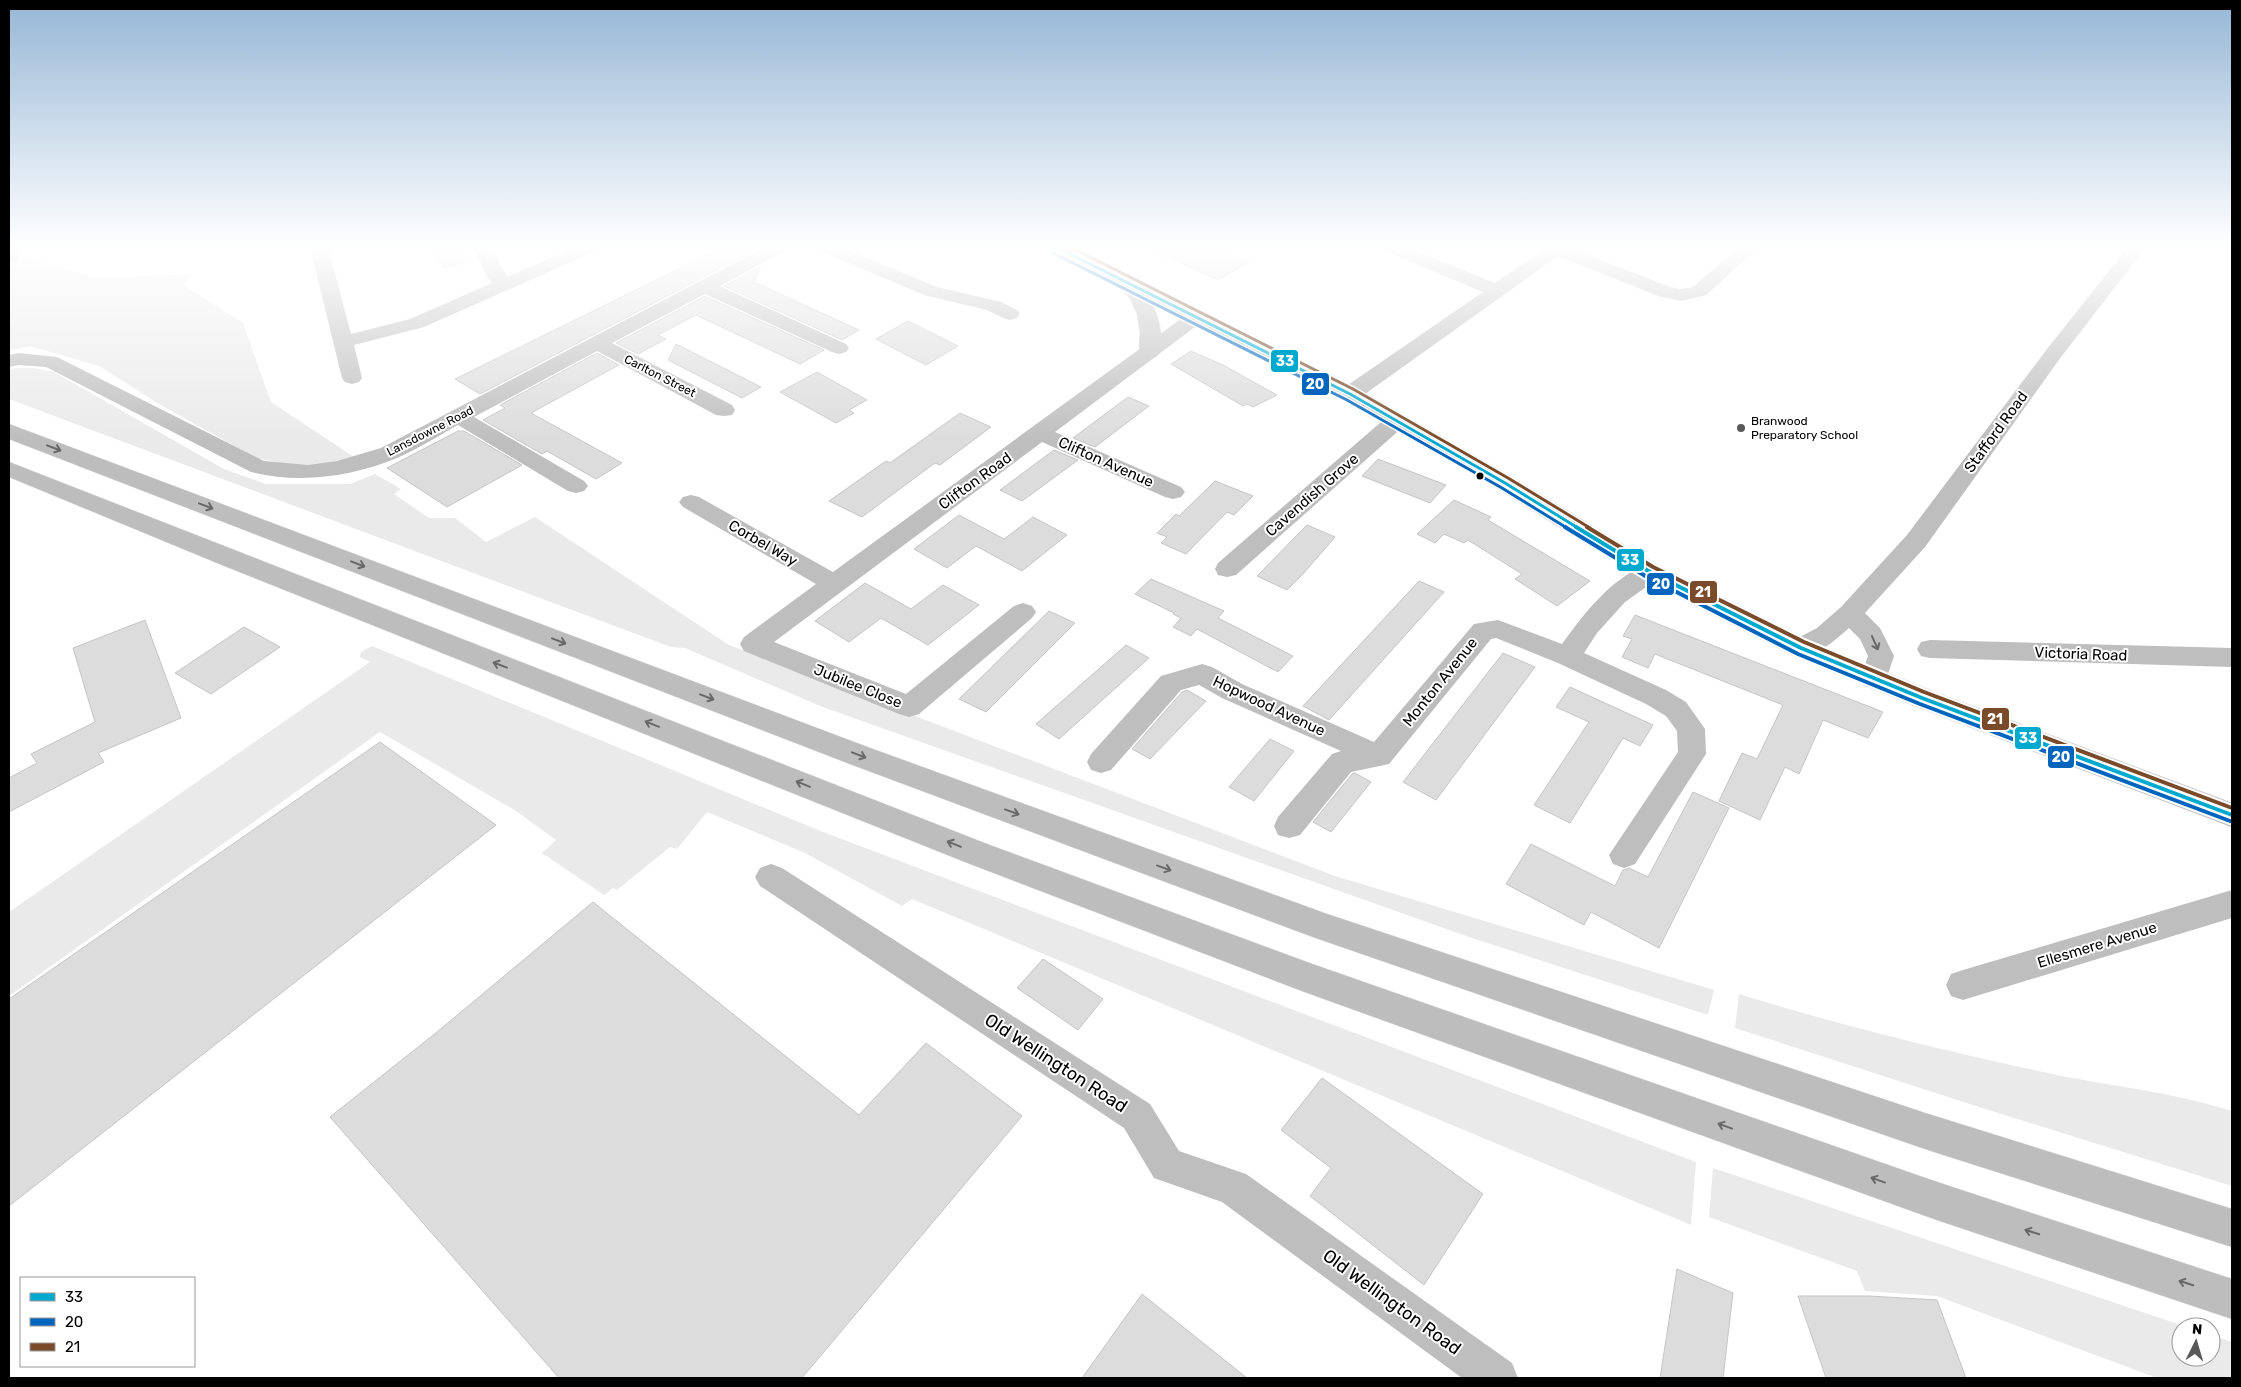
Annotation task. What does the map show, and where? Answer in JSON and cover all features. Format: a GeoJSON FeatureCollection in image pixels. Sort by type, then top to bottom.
{"type":"FeatureCollection","features":[{"type":"Feature","properties":{"kind":"main road"},"geometry":{"type":"LineString","coordinates":[[1145,312],[1152,333],[1148,352]]}},
{"type":"Feature","properties":{"kind":"main road"},"geometry":{"type":"LineString","coordinates":[[1187,312],[1350,394],[1505,483],[1650,572],[1801,648],[1874,680],[2232,815]]}},
{"type":"Feature","properties":{"kind":"main road"},"geometry":{"type":"LineString","coordinates":[[9,431],[851,752],[1324,927],[1925,1131],[2232,1228]]}},
{"type":"Feature","properties":{"kind":"main road"},"geometry":{"type":"LineString","coordinates":[[9,469],[232,560],[976,853],[1314,980],[1934,1200],[2232,1299]]}},
{"type":"Feature","properties":{"kind":"street"},"geometry":{"type":"LineString","coordinates":[[335,312],[352,378]]}},
{"type":"Feature","properties":{"kind":"street"},"geometry":{"type":"LineString","coordinates":[[342,342],[417,323],[443,312]]}},
{"type":"Feature","properties":{"kind":"street","name":"Lansdowne Road"},"geometry":{"type":"LineString","coordinates":[[9,361],[19,359],[50,361],[259,467],[308,472],[339,468],[389,453],[655,312]]}},
{"type":"Feature","properties":{"kind":"street"},"geometry":{"type":"LineString","coordinates":[[760,312],[839,348]]}},
{"type":"Feature","properties":{"kind":"street"},"geometry":{"type":"LineString","coordinates":[[1005,312],[1010,314]]}},
{"type":"Feature","properties":{"kind":"street"},"geometry":{"type":"LineString","coordinates":[[1350,394],[1465,312]]}},
{"type":"Feature","properties":{"kind":"street","name":"Stafford Road"},"geometry":{"type":"LineString","coordinates":[[1801,648],[1826,634],[1850,613],[1916,541],[2086,312]]}},
{"type":"Feature","properties":{"kind":"street","name":"Clifton Road"},"geometry":{"type":"LineString","coordinates":[[753,644],[1196,316]]}},
{"type":"Feature","properties":{"kind":"street","name":"Carlton Street"},"geometry":{"type":"LineString","coordinates":[[596,343],[724,410]]}},
{"type":"Feature","properties":{"kind":"street"},"geometry":{"type":"LineString","coordinates":[[459,417],[576,486]]}},
{"type":"Feature","properties":{"kind":"street","name":"Cavendish Grove"},"geometry":{"type":"LineString","coordinates":[[1227,568],[1396,421]]}},
{"type":"Feature","properties":{"kind":"street","name":"Clifton Avenue"},"geometry":{"type":"LineString","coordinates":[[1040,432],[1173,492]]}},
{"type":"Feature","properties":{"kind":"street","name":"Corbel Way"},"geometry":{"type":"LineString","coordinates":[[691,502],[835,584]]}},
{"type":"Feature","properties":{"kind":"street"},"geometry":{"type":"LineString","coordinates":[[1566,656],[1588,627],[1616,596],[1650,572]]}},
{"type":"Feature","properties":{"kind":"street","name":"Jubilee Close"},"geometry":{"type":"LineString","coordinates":[[753,644],[909,707],[1023,612]]}},
{"type":"Feature","properties":{"kind":"street"},"geometry":{"type":"LineString","coordinates":[[1850,613],[1871,634],[1881,656],[1874,680]]}},
{"type":"Feature","properties":{"kind":"street","name":"Monton Avenue"},"geometry":{"type":"LineString","coordinates":[[1379,756],[1483,630],[1498,629],[1566,656],[1656,697],[1676,709],[1691,729],[1692,754],[1624,855]]}},
{"type":"Feature","properties":{"kind":"street","name":"Victoria Road"},"geometry":{"type":"LineString","coordinates":[[1930,649],[2232,658]]}},
{"type":"Feature","properties":{"kind":"street","name":"Hopwood Avenue"},"geometry":{"type":"LineString","coordinates":[[1101,762],[1171,683],[1202,674],[1232,691],[1379,756]]}},
{"type":"Feature","properties":{"kind":"street"},"geometry":{"type":"LineString","coordinates":[[1289,826],[1342,762],[1379,756]]}},
{"type":"Feature","properties":{"kind":"street","name":"Old Wellington Road"},"geometry":{"type":"LineString","coordinates":[[771,877],[1137,1116],[1167,1165],[1234,1187],[1497,1378]]}},
{"type":"Feature","properties":{"kind":"street","name":"Ellesmere Avenue"},"geometry":{"type":"LineString","coordinates":[[1963,986],[2232,904]]}},
{"type":"Feature","properties":{"kind":"shaded area"},"geometry":{"type":"Polygon","coordinates":[[[9,312],[225,312],[243,323],[271,402],[354,457],[317,465],[289,465],[256,458],[159,404],[99,366],[30,346],[9,351],[9,312]]]}},
{"type":"Feature","properties":{"kind":"shaded area"},"geometry":{"type":"Polygon","coordinates":[[[15,368],[34,368],[54,372],[224,469],[266,484],[350,484],[375,474],[401,489],[394,494],[429,518],[455,518],[486,542],[535,517],[729,645],[1335,876],[1714,990],[1708,1015],[1469,937],[820,706],[685,648],[671,647],[9,399],[9,370],[15,368]]]}},
{"type":"Feature","properties":{"kind":"shaded area"},"geometry":{"type":"Polygon","coordinates":[[[372,646],[823,832],[1696,1162],[1691,1225],[912,899],[902,906],[805,853],[707,812],[677,849],[670,847],[617,890],[613,888],[604,895],[542,853],[556,840],[516,811],[380,732],[9,996],[9,912],[370,662],[360,657],[361,652],[372,646]]]}},
{"type":"Feature","properties":{"kind":"shaded area"},"geometry":{"type":"Polygon","coordinates":[[[1739,994],[1852,1027],[1967,1055],[2067,1077],[2185,1098],[2232,1111],[2232,1186],[1735,1028],[1739,994]]]}},
{"type":"Feature","properties":{"kind":"shaded area"},"geometry":{"type":"Polygon","coordinates":[[[1713,1168],[2171,1322],[2171,1367],[2221,1367],[2221,1338],[2232,1342],[2232,1378],[2157,1378],[1937,1296],[1865,1291],[1857,1271],[1709,1217],[1713,1168]]]}},
{"type":"Feature","properties":{"kind":"building"},"geometry":{"type":"Polygon","coordinates":[[[592,312],[637,312],[480,394],[455,379],[592,312]]]}},
{"type":"Feature","properties":{"kind":"building"},"geometry":{"type":"Polygon","coordinates":[[[675,312],[740,312],[824,350],[800,364],[696,315],[658,335],[666,339],[638,354],[616,343],[675,312]]]}},
{"type":"Feature","properties":{"kind":"building"},"geometry":{"type":"Polygon","coordinates":[[[780,312],[819,312],[859,330],[842,340],[780,312]]]}},
{"type":"Feature","properties":{"kind":"building"},"geometry":{"type":"Polygon","coordinates":[[[908,321],[958,346],[926,365],[876,339],[908,321]]]}},
{"type":"Feature","properties":{"kind":"building"},"geometry":{"type":"Polygon","coordinates":[[[676,344],[761,387],[742,398],[668,360],[676,344]]]}},
{"type":"Feature","properties":{"kind":"building"},"geometry":{"type":"Polygon","coordinates":[[[1191,351],[1223,365],[1277,395],[1253,407],[1247,404],[1243,406],[1171,364],[1191,351]]]}},
{"type":"Feature","properties":{"kind":"building"},"geometry":{"type":"Polygon","coordinates":[[[597,353],[619,365],[531,413],[622,463],[596,479],[547,451],[542,454],[483,420],[505,408],[500,405],[597,353]]]}},
{"type":"Feature","properties":{"kind":"building"},"geometry":{"type":"Polygon","coordinates":[[[817,372],[867,400],[849,410],[854,413],[836,423],[780,392],[817,372]]]}},
{"type":"Feature","properties":{"kind":"building"},"geometry":{"type":"Polygon","coordinates":[[[1128,397],[1149,406],[1095,447],[1073,438],[1128,397]]]}},
{"type":"Feature","properties":{"kind":"building"},"geometry":{"type":"Polygon","coordinates":[[[960,413],[991,427],[940,465],[935,463],[862,517],[829,501],[886,461],[890,463],[960,413]]]}},
{"type":"Feature","properties":{"kind":"building"},"geometry":{"type":"Polygon","coordinates":[[[458,431],[464,431],[522,465],[447,507],[387,468],[458,431]]]}},
{"type":"Feature","properties":{"kind":"building"},"geometry":{"type":"Polygon","coordinates":[[[1054,450],[1078,460],[1022,501],[1000,490],[1054,450]]]}},
{"type":"Feature","properties":{"kind":"building"},"geometry":{"type":"Polygon","coordinates":[[[1378,459],[1446,485],[1430,503],[1362,476],[1378,459]]]}},
{"type":"Feature","properties":{"kind":"building"},"geometry":{"type":"Polygon","coordinates":[[[1215,481],[1253,496],[1234,515],[1227,512],[1186,554],[1161,543],[1167,537],[1157,533],[1176,514],[1179,516],[1215,481]]]}},
{"type":"Feature","properties":{"kind":"building"},"geometry":{"type":"Polygon","coordinates":[[[1454,500],[1491,517],[1488,520],[1590,581],[1557,606],[1515,579],[1522,574],[1468,540],[1464,543],[1444,534],[1435,543],[1417,534],[1454,500]]]}},
{"type":"Feature","properties":{"kind":"building"},"geometry":{"type":"Polygon","coordinates":[[[959,515],[1004,539],[1033,517],[1067,535],[1022,571],[976,546],[947,568],[914,549],[959,515]]]}},
{"type":"Feature","properties":{"kind":"building"},"geometry":{"type":"Polygon","coordinates":[[[1307,525],[1335,537],[1303,574],[1287,590],[1257,576],[1307,525]]]}},
{"type":"Feature","properties":{"kind":"building"},"geometry":{"type":"Polygon","coordinates":[[[1151,579],[1224,611],[1218,618],[1293,656],[1278,672],[1197,629],[1191,636],[1173,627],[1181,618],[1135,594],[1151,579]]]}},
{"type":"Feature","properties":{"kind":"building"},"geometry":{"type":"Polygon","coordinates":[[[1419,581],[1444,592],[1329,720],[1303,706],[1419,581]]]}},
{"type":"Feature","properties":{"kind":"building"},"geometry":{"type":"Polygon","coordinates":[[[865,583],[911,609],[943,585],[979,605],[928,645],[881,618],[849,642],[815,621],[865,583]]]}},
{"type":"Feature","properties":{"kind":"building"},"geometry":{"type":"Polygon","coordinates":[[[1049,611],[1075,623],[986,712],[959,699],[1049,611]]]}},
{"type":"Feature","properties":{"kind":"building"},"geometry":{"type":"Polygon","coordinates":[[[1635,615],[1883,712],[1868,738],[1823,720],[1799,774],[1785,767],[1760,820],[1719,801],[1742,753],[1757,759],[1783,705],[1655,654],[1648,668],[1622,657],[1632,639],[1623,636],[1635,615]]]}},
{"type":"Feature","properties":{"kind":"building"},"geometry":{"type":"Polygon","coordinates":[[[145,620],[181,718],[98,753],[104,762],[9,812],[9,778],[37,763],[31,754],[95,722],[73,648],[145,620]]]}},
{"type":"Feature","properties":{"kind":"building"},"geometry":{"type":"Polygon","coordinates":[[[244,627],[280,647],[211,694],[175,673],[244,627]]]}},
{"type":"Feature","properties":{"kind":"building"},"geometry":{"type":"Polygon","coordinates":[[[1126,645],[1149,658],[1059,739],[1036,724],[1126,645]]]}},
{"type":"Feature","properties":{"kind":"building"},"geometry":{"type":"Polygon","coordinates":[[[1503,653],[1535,667],[1436,800],[1403,782],[1503,653]]]}},
{"type":"Feature","properties":{"kind":"building"},"geometry":{"type":"Polygon","coordinates":[[[1570,687],[1653,725],[1640,746],[1623,738],[1570,823],[1534,805],[1589,722],[1556,707],[1570,687]]]}},
{"type":"Feature","properties":{"kind":"building"},"geometry":{"type":"Polygon","coordinates":[[[1187,690],[1206,701],[1150,759],[1132,749],[1182,692],[1187,690]]]}},
{"type":"Feature","properties":{"kind":"building"},"geometry":{"type":"Polygon","coordinates":[[[1270,739],[1294,751],[1254,801],[1229,787],[1270,739]]]}},
{"type":"Feature","properties":{"kind":"building"},"geometry":{"type":"Polygon","coordinates":[[[380,742],[496,825],[9,1206],[9,999],[380,742]]]}},
{"type":"Feature","properties":{"kind":"building"},"geometry":{"type":"Polygon","coordinates":[[[1355,773],[1371,782],[1331,832],[1313,822],[1352,774],[1355,773]]]}},
{"type":"Feature","properties":{"kind":"building"},"geometry":{"type":"Polygon","coordinates":[[[1693,792],[1729,808],[1659,948],[1591,912],[1584,925],[1506,884],[1531,844],[1615,886],[1623,870],[1629,868],[1648,877],[1693,792]]]}},
{"type":"Feature","properties":{"kind":"building"},"geometry":{"type":"Polygon","coordinates":[[[593,902],[859,1115],[926,1043],[1022,1116],[802,1378],[559,1378],[330,1117],[437,1032],[593,902]]]}},
{"type":"Feature","properties":{"kind":"building"},"geometry":{"type":"Polygon","coordinates":[[[1043,959],[1103,999],[1078,1030],[1017,988],[1043,959]]]}},
{"type":"Feature","properties":{"kind":"building"},"geometry":{"type":"Polygon","coordinates":[[[1322,1078],[1483,1194],[1424,1285],[1310,1196],[1331,1168],[1281,1130],[1322,1078]]]}},
{"type":"Feature","properties":{"kind":"building"},"geometry":{"type":"Polygon","coordinates":[[[1677,1269],[1733,1293],[1723,1378],[1660,1378],[1677,1269]]]}},
{"type":"Feature","properties":{"kind":"building"},"geometry":{"type":"Polygon","coordinates":[[[1142,1294],[1247,1378],[1082,1378],[1142,1294]]]}},
{"type":"Feature","properties":{"kind":"building"},"geometry":{"type":"Polygon","coordinates":[[[1798,1296],[1869,1296],[1937,1300],[1966,1378],[1826,1378],[1798,1296]]]}},
{"type":"Feature","properties":{"kind":"transit line","name":"20"},"geometry":{"type":"LineString","coordinates":[[1170,312],[1347,400],[1502,488],[1647,577],[1798,654],[1920,704],[2230,821]]}},
{"type":"Feature","properties":{"kind":"transit line","name":"33"},"geometry":{"type":"LineString","coordinates":[[1185,312],[1350,394],[1505,483],[1650,572],[1801,648],[1922,698],[2232,815]]}},
{"type":"Feature","properties":{"kind":"transit line","name":"21"},"geometry":{"type":"LineString","coordinates":[[1199,312],[1353,389],[1508,478],[1653,567],[1804,642],[1924,692],[2232,808]]}},
{"type":"Feature","properties":{"kind":"place","name":"Branwood Preparatory School"},"geometry":{"type":"Point","coordinates":[1741,428]}}]}
